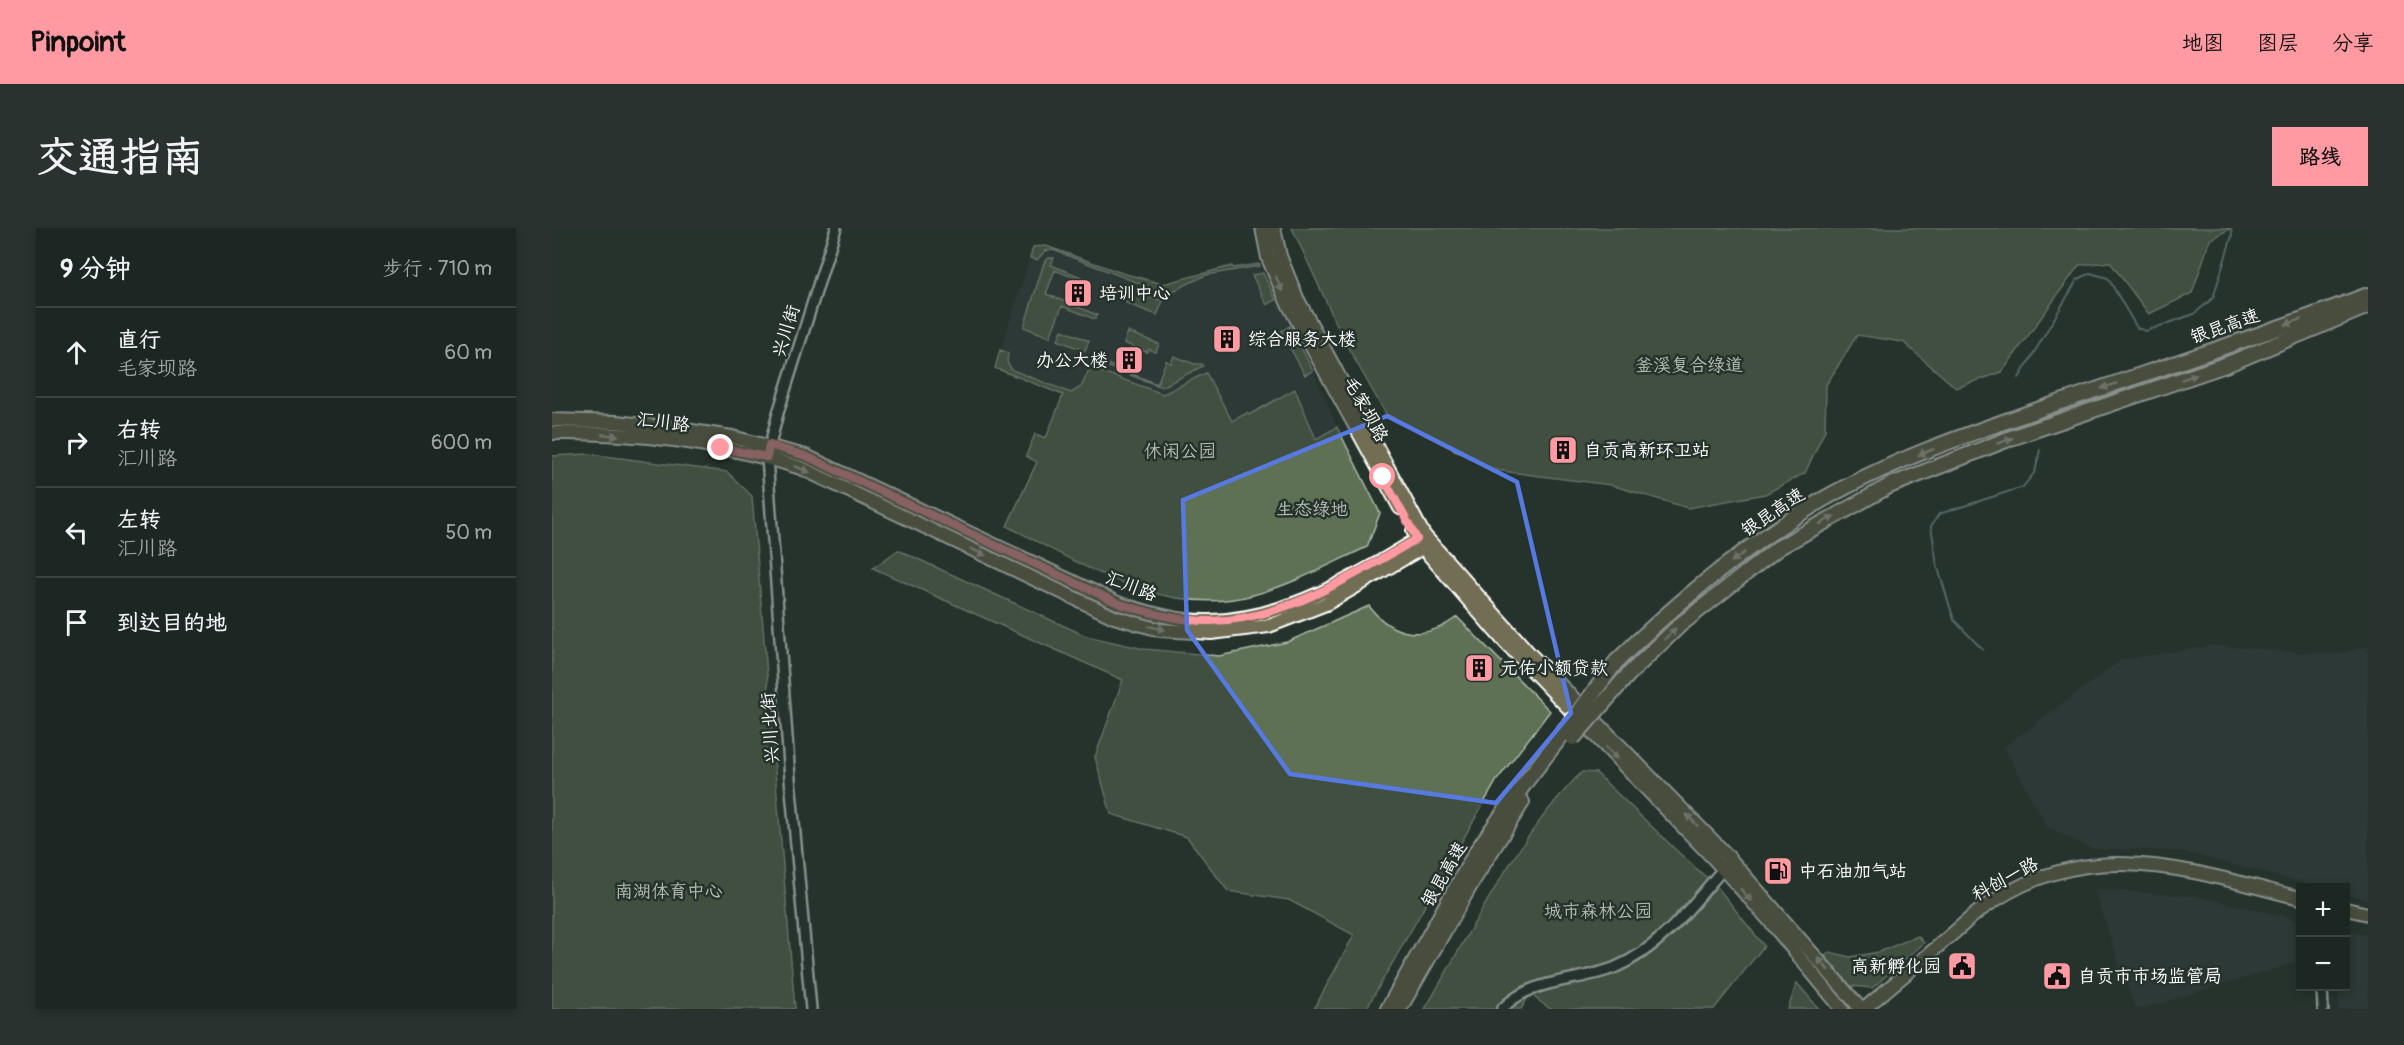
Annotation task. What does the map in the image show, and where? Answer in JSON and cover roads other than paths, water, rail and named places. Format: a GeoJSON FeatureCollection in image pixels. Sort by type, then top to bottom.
{"type":"FeatureCollection","features":[{"type":"Feature","properties":{"kind":"highway","name":"银昆高速"},"geometry":{"type":"LineString","coordinates":[[1399,1009],[1473,880],[1539,774],[1569,735],[1616,662],[1703,583],[1765,537],[1823,500],[1905,460],[2007,420],[2368,295]]}},
{"type":"Feature","properties":{"kind":"highway","name":"银昆高速"},"geometry":{"type":"LineString","coordinates":[[1388,1009],[1478,849],[1527,780],[1628,675],[1680,625],[1778,548],[1889,486],[2011,438],[2228,364],[2368,306]]}},
{"type":"Feature","properties":{"kind":"main road","name":"毛家坝路"},"geometry":{"type":"LineString","coordinates":[[1262,228],[1268,258],[1287,302],[1424,541]]}},
{"type":"Feature","properties":{"kind":"main road","name":"毛家坝路"},"geometry":{"type":"LineString","coordinates":[[1274,228],[1280,256],[1297,298],[1424,541]]}},
{"type":"Feature","properties":{"kind":"main road","name":"汇川路"},"geometry":{"type":"LineString","coordinates":[[552,420],[661,426],[732,437],[768,451]]}},
{"type":"Feature","properties":{"kind":"main road","name":"汇川路"},"geometry":{"type":"LineString","coordinates":[[552,433],[581,433],[671,441],[806,456],[1120,604],[1161,616],[1211,621],[1268,613],[1324,592],[1424,541]]}},
{"type":"Feature","properties":{"kind":"main road"},"geometry":{"type":"LineString","coordinates":[[1424,541],[1502,639],[1723,869],[1768,919],[1842,1009]]}},
{"type":"Feature","properties":{"kind":"main road"},"geometry":{"type":"LineString","coordinates":[[1424,541],[1530,654],[1724,852],[1862,1009]]}},
{"type":"Feature","properties":{"kind":"main road","name":"科创一路"},"geometry":{"type":"LineString","coordinates":[[1862,1009],[1983,909],[2022,886],[2061,870],[2105,863],[2143,863],[2186,870],[2296,896]]}},
{"type":"Feature","properties":{"kind":"main road"},"geometry":{"type":"LineString","coordinates":[[2350,910],[2368,914]]}},
{"type":"Feature","properties":{"kind":"street","name":"兴川街"},"geometry":{"type":"LineString","coordinates":[[768,451],[836,228]]}},
{"type":"Feature","properties":{"kind":"street","name":"兴川北街"},"geometry":{"type":"LineString","coordinates":[[768,451],[788,755],[811,1009]]}},
{"type":"Feature","properties":{"kind":"street"},"geometry":{"type":"LineString","coordinates":[[1502,1009],[1515,996],[1532,988],[1615,968],[1642,953],[1656,944],[1675,925],[1723,869]]}},
{"type":"Feature","properties":{"kind":"street"},"geometry":{"type":"LineString","coordinates":[[2322,991],[2323,1009]]}},
{"type":"Feature","properties":{"kind":"waterway"},"geometry":{"type":"LineString","coordinates":[[2019,378],[2077,280],[2090,273],[2108,278],[2137,328],[2146,331],[2194,314],[2213,298],[2232,236],[2231,228]]}},
{"type":"Feature","properties":{"kind":"waterway"},"geometry":{"type":"LineString","coordinates":[[1983,650],[1954,620],[1937,565],[1931,526],[1939,514],[2023,487],[2035,472],[2040,450]]}},
{"type":"Feature","properties":{"kind":"place","name":"培训中心"},"geometry":{"type":"Point","coordinates":[1078,293]}},
{"type":"Feature","properties":{"kind":"place","name":"综合服务大楼"},"geometry":{"type":"Point","coordinates":[1227,339]}},
{"type":"Feature","properties":{"kind":"place","name":"办公大楼"},"geometry":{"type":"Point","coordinates":[1129,360]}},
{"type":"Feature","properties":{"kind":"place","name":"自贡高新环卫站"},"geometry":{"type":"Point","coordinates":[1563,450]}},
{"type":"Feature","properties":{"kind":"place","name":"元佑小额贷款"},"geometry":{"type":"Point","coordinates":[1479,668]}},
{"type":"Feature","properties":{"kind":"place","name":"中石油加气站"},"geometry":{"type":"Point","coordinates":[1778,871]}},
{"type":"Feature","properties":{"kind":"place","name":"高新孵化园"},"geometry":{"type":"Point","coordinates":[1962,966]}},
{"type":"Feature","properties":{"kind":"place","name":"自贡市市场监管局"},"geometry":{"type":"Point","coordinates":[2057,976]}},
{"type":"Feature","properties":{"kind":"park label","name":"釜溪复合绿道"},"geometry":{"type":"Point","coordinates":[1689,365]}},
{"type":"Feature","properties":{"kind":"park label","name":"休闲公园"},"geometry":{"type":"Point","coordinates":[1180,451]}},
{"type":"Feature","properties":{"kind":"park label","name":"生态绿地"},"geometry":{"type":"Point","coordinates":[1312,509]}},
{"type":"Feature","properties":{"kind":"park label","name":"南湖体育中心"},"geometry":{"type":"Point","coordinates":[669,891]}},
{"type":"Feature","properties":{"kind":"park label","name":"城市森林公园"},"geometry":{"type":"Point","coordinates":[1598,911]}}]}
